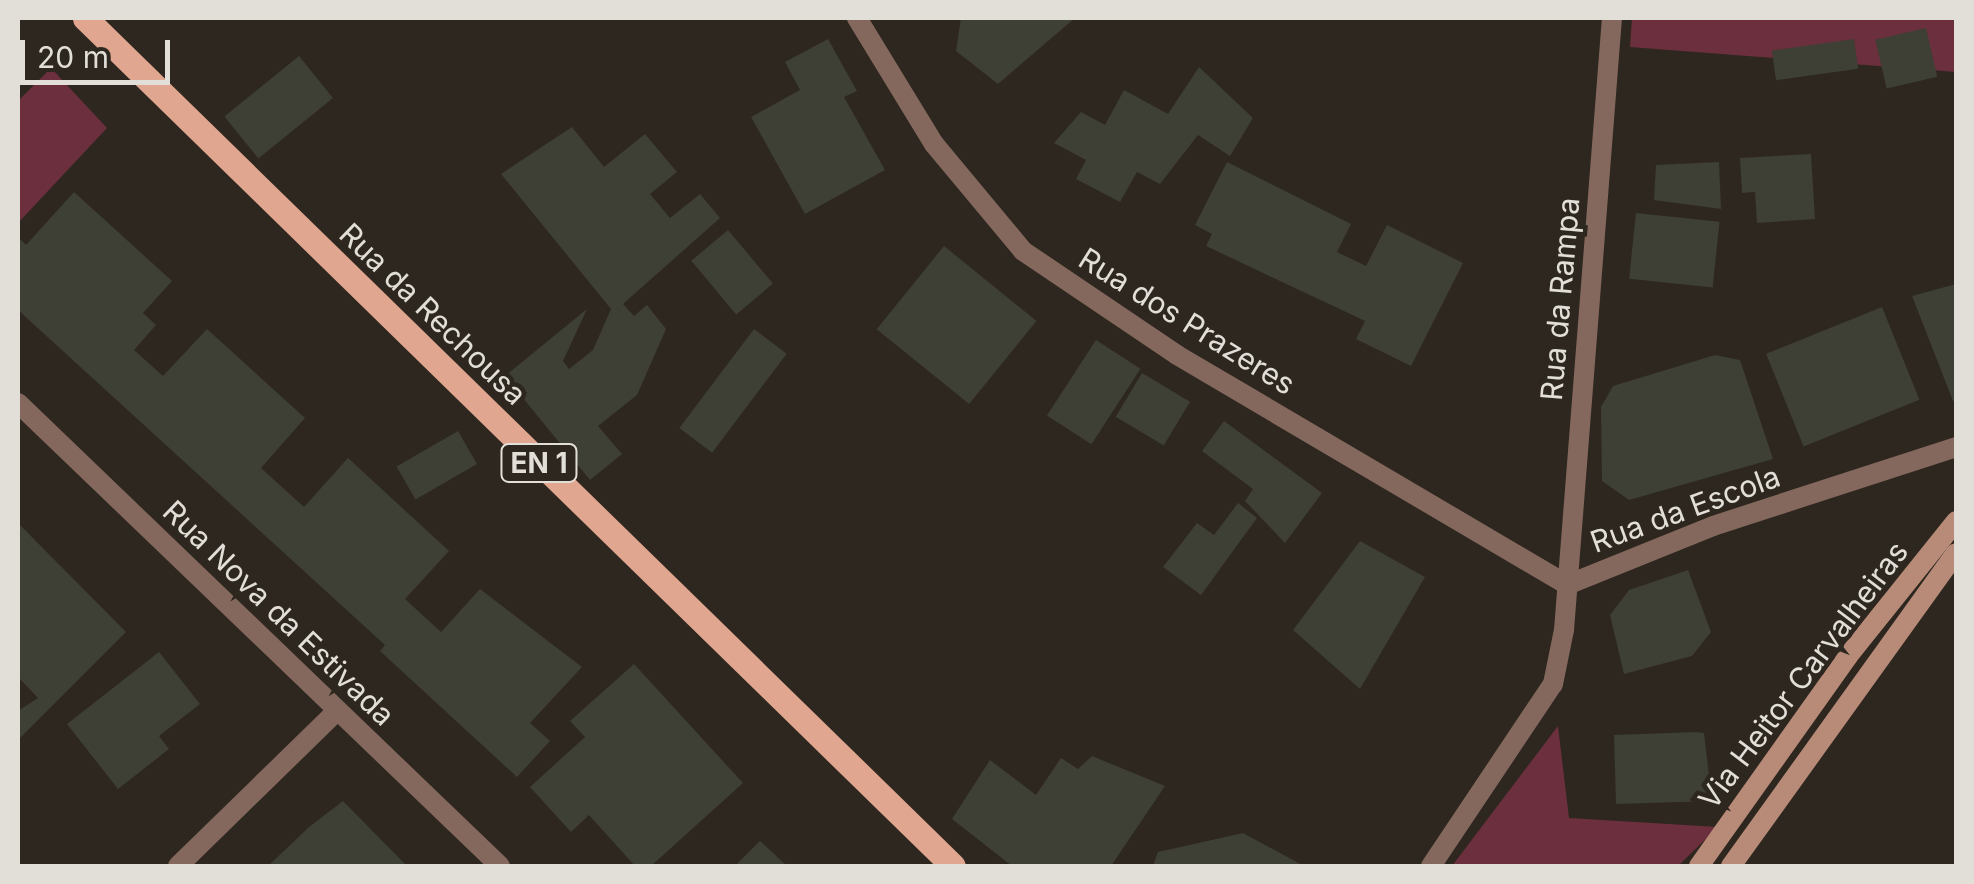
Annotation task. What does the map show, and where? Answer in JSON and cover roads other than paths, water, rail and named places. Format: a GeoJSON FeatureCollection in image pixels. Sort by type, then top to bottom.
{"type":"FeatureCollection","features":[{"type":"Feature","properties":{"kind":"main road","name":"Rua da Rechousa"},"geometry":{"type":"LineString","coordinates":[[85,18],[954,866]]}},
{"type":"Feature","properties":{"kind":"main road","name":"Via Heitor Carvalheiras"},"geometry":{"type":"LineString","coordinates":[[1699,866],[1848,656],[1956,521]]}},
{"type":"Feature","properties":{"kind":"main road","name":"Via Heitor Carvalheiras"},"geometry":{"type":"LineString","coordinates":[[1732,866],[1956,553]]}},
{"type":"Feature","properties":{"kind":"street","name":"Rua dos Prazeres"},"geometry":{"type":"LineString","coordinates":[[858,18],[934,144],[1023,251],[1178,355],[1568,585]]}},
{"type":"Feature","properties":{"kind":"street","name":"Rua da Rampa"},"geometry":{"type":"LineString","coordinates":[[1568,585],[1612,18]]}},
{"type":"Feature","properties":{"kind":"street","name":"Rua Nova da Estivada"},"geometry":{"type":"LineString","coordinates":[[18,404],[500,866]]}},
{"type":"Feature","properties":{"kind":"street","name":"Rua da Escola"},"geometry":{"type":"LineString","coordinates":[[1431,866],[1552,684],[1568,585],[1713,526],[1956,447]]}},
{"type":"Feature","properties":{"kind":"street"},"geometry":{"type":"LineString","coordinates":[[178,866],[337,711]]}}]}
